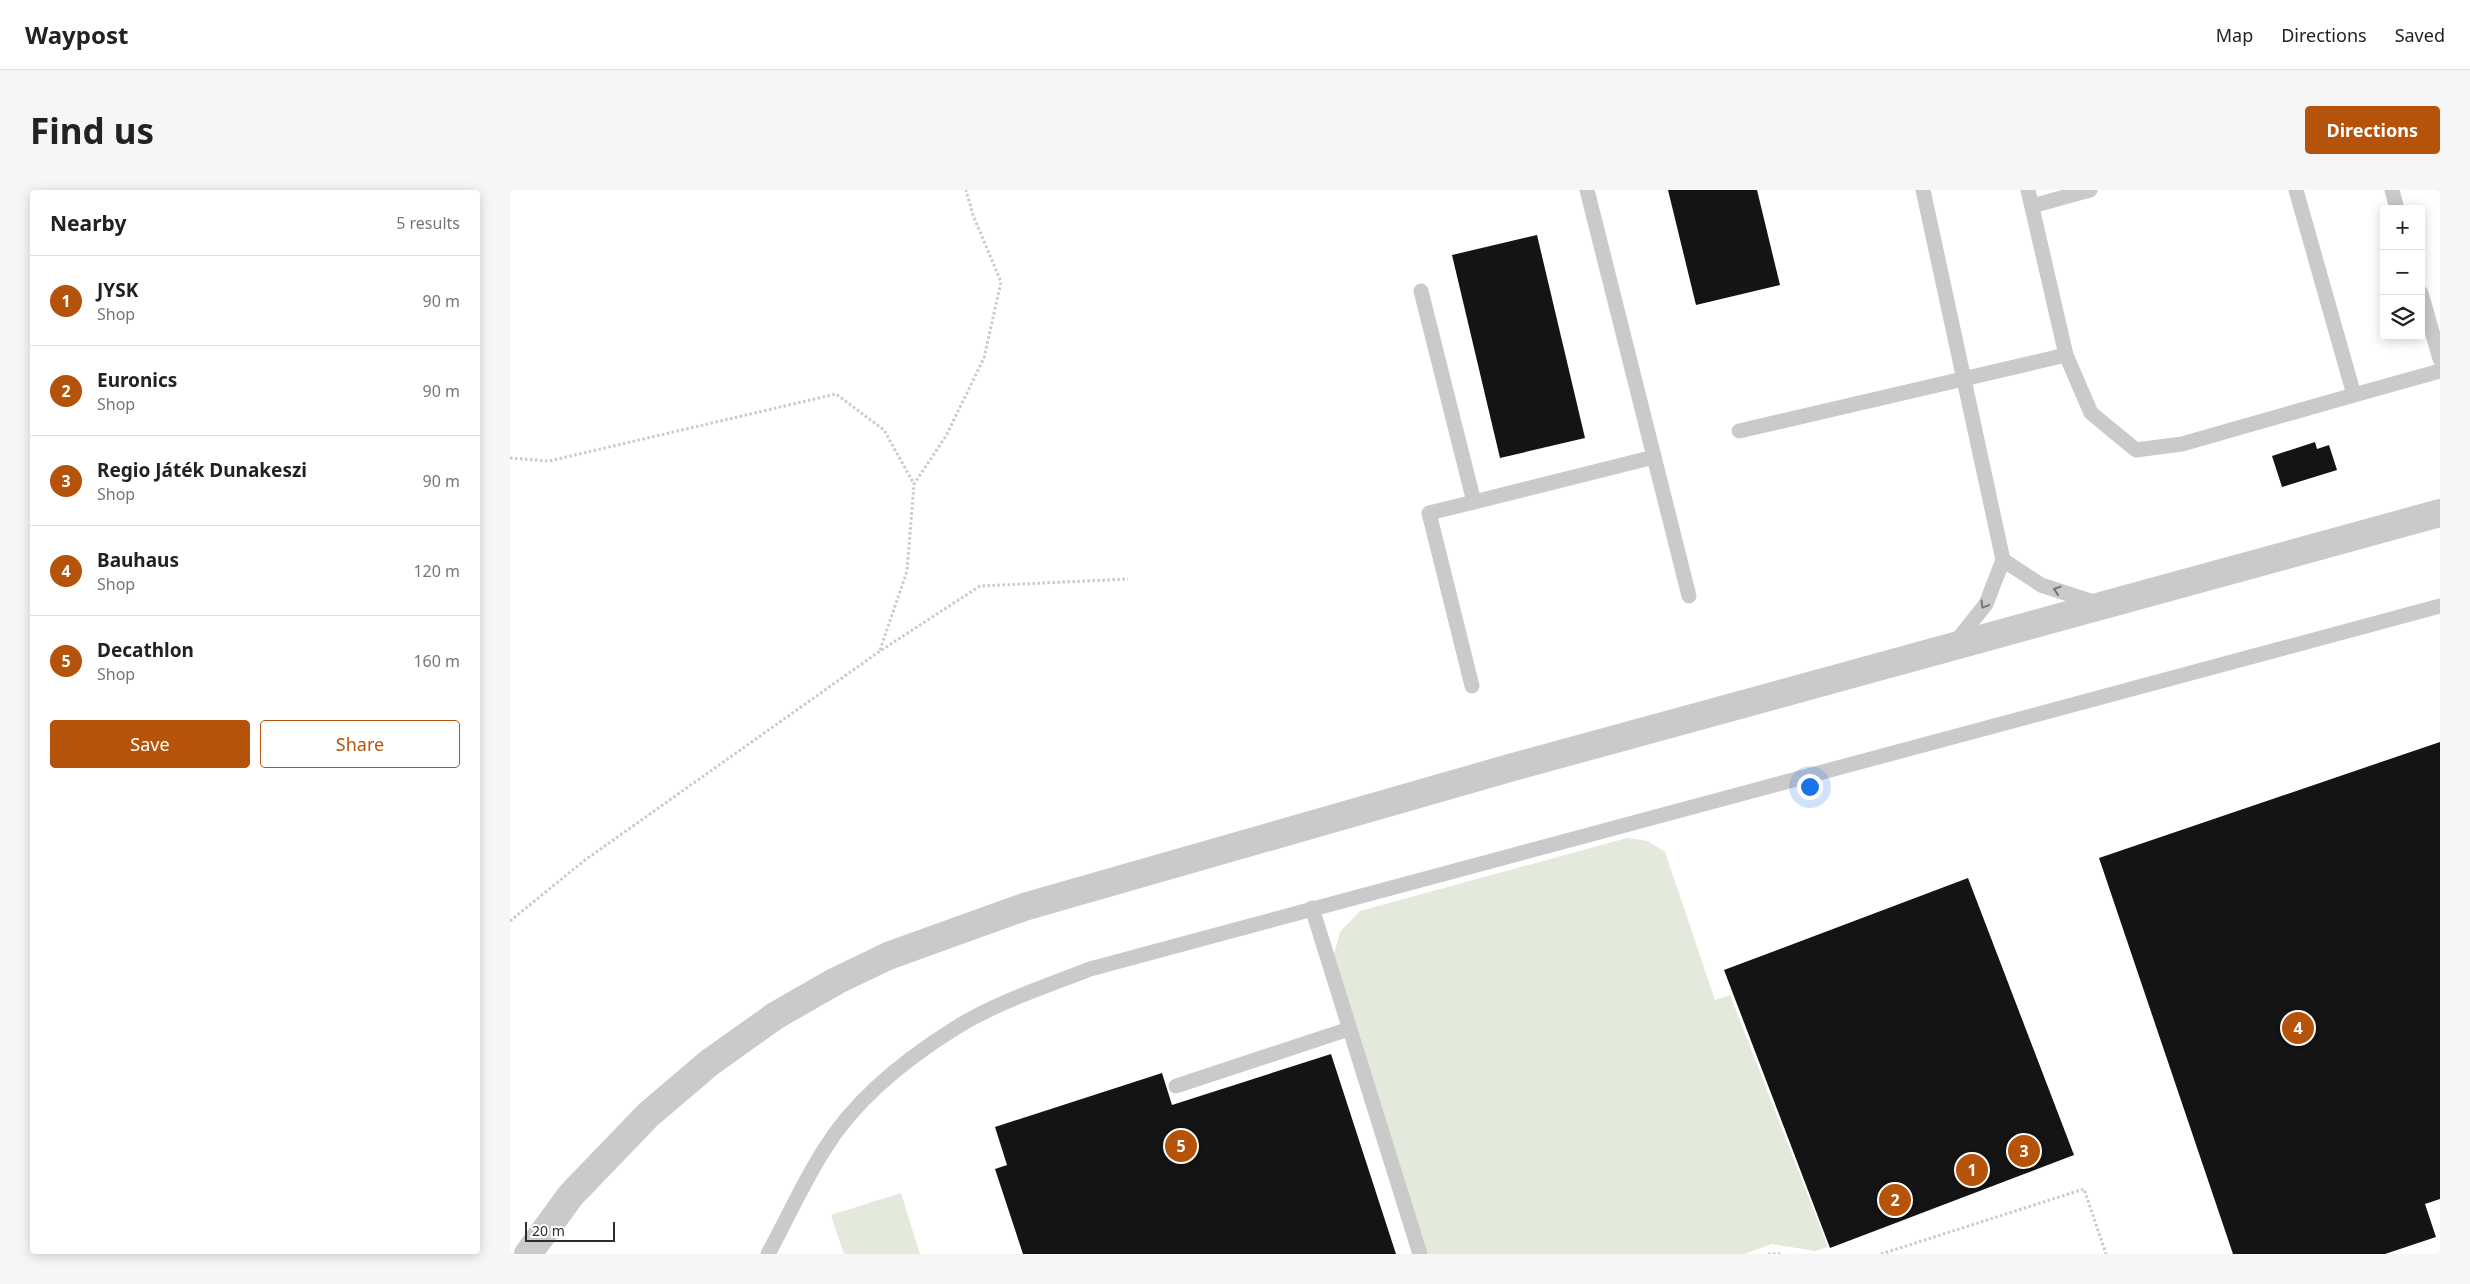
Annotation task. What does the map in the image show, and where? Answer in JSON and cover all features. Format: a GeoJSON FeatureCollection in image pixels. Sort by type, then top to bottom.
{"type":"FeatureCollection","features":[{"type":"Feature","properties":{"kind":"street"},"geometry":{"type":"LineString","coordinates":[[528,1254],[570,1196],[648,1115],[709,1063],[775,1016],[836,981],[888,956],[1034,904],[1506,769],[2440,513]]}},
{"type":"Feature","properties":{"kind":"lane"},"geometry":{"type":"LineString","coordinates":[[1587,190],[1689,596]]}},
{"type":"Feature","properties":{"kind":"lane"},"geometry":{"type":"LineString","coordinates":[[1923,190],[2003,560],[1986,604],[1953,646]]}},
{"type":"Feature","properties":{"kind":"lane"},"geometry":{"type":"LineString","coordinates":[[2028,190],[2066,355],[2091,413],[2136,450],[2182,444],[2440,371]]}},
{"type":"Feature","properties":{"kind":"lane"},"geometry":{"type":"LineString","coordinates":[[2032,206],[2090,190]]}},
{"type":"Feature","properties":{"kind":"lane"},"geometry":{"type":"LineString","coordinates":[[2296,190],[2354,395]]}},
{"type":"Feature","properties":{"kind":"lane"},"geometry":{"type":"LineString","coordinates":[[2392,190],[2397,205]]}},
{"type":"Feature","properties":{"kind":"lane"},"geometry":{"type":"LineString","coordinates":[[1421,291],[1474,502]]}},
{"type":"Feature","properties":{"kind":"lane"},"geometry":{"type":"LineString","coordinates":[[2422,295],[2440,359]]}},
{"type":"Feature","properties":{"kind":"lane"},"geometry":{"type":"LineString","coordinates":[[1739,431],[2066,355]]}},
{"type":"Feature","properties":{"kind":"lane"},"geometry":{"type":"LineString","coordinates":[[1472,686],[1428,513],[1654,457]]}},
{"type":"Feature","properties":{"kind":"lane"},"geometry":{"type":"LineString","coordinates":[[2003,560],[2041,585],[2103,606]]}},
{"type":"Feature","properties":{"kind":"lane"},"geometry":{"type":"LineString","coordinates":[[768,1254],[824,1149],[864,1099],[906,1063],[958,1026],[1022,995],[1090,969],[1312,908],[2440,606]]}},
{"type":"Feature","properties":{"kind":"lane"},"geometry":{"type":"LineString","coordinates":[[1312,908],[1420,1254]]}},
{"type":"Feature","properties":{"kind":"lane"},"geometry":{"type":"LineString","coordinates":[[1176,1086],[1349,1029]]}},
{"type":"Feature","properties":{"kind":"path"},"geometry":{"type":"LineString","coordinates":[[880,651],[907,572],[914,484],[946,436],[984,358],[1001,282],[973,215],[966,190]]}},
{"type":"Feature","properties":{"kind":"path"},"geometry":{"type":"LineString","coordinates":[[510,458],[549,461],[836,394],[884,430],[914,484]]}},
{"type":"Feature","properties":{"kind":"path"},"geometry":{"type":"LineString","coordinates":[[510,921],[585,860],[880,651],[980,586],[1128,579]]}},
{"type":"Feature","properties":{"kind":"path"},"geometry":{"type":"LineString","coordinates":[[1881,1254],[2084,1189],[2106,1254]]}},
{"type":"Feature","properties":{"kind":"path"},"geometry":{"type":"LineString","coordinates":[[1768,1254],[1781,1254]]}},
{"type":"Feature","properties":{"kind":"green space"},"geometry":{"type":"Polygon","coordinates":[[[1627,838],[1648,841],[1665,852],[1715,1000],[1730,995],[1828,1247],[1815,1251],[1772,1244],[1744,1254],[1427,1254],[1333,958],[1340,932],[1360,911],[1627,838]]]}},
{"type":"Feature","properties":{"kind":"green space"},"geometry":{"type":"Polygon","coordinates":[[[901,1193],[920,1254],[844,1254],[831,1215],[901,1193]]]}},
{"type":"Feature","properties":{"kind":"building"},"geometry":{"type":"Polygon","coordinates":[[[1668,190],[1757,190],[1780,285],[1696,305],[1668,190]]]}},
{"type":"Feature","properties":{"kind":"building"},"geometry":{"type":"Polygon","coordinates":[[[1537,235],[1585,438],[1500,458],[1452,255],[1537,235]]]}},
{"type":"Feature","properties":{"kind":"building"},"geometry":{"type":"Polygon","coordinates":[[[2315,442],[2317,449],[2329,445],[2337,470],[2282,487],[2272,456],[2315,442]]]}},
{"type":"Feature","properties":{"kind":"building"},"geometry":{"type":"Polygon","coordinates":[[[2440,742],[2440,1199],[2425,1204],[2436,1237],[2385,1254],[2233,1254],[2099,858],[2440,742]]]}},
{"type":"Feature","properties":{"kind":"building"},"geometry":{"type":"Polygon","coordinates":[[[1968,878],[2074,1155],[1830,1248],[1724,970],[1968,878]]]}},
{"type":"Feature","properties":{"kind":"building"},"geometry":{"type":"Polygon","coordinates":[[[1331,1054],[1396,1254],[1023,1254],[995,1169],[1007,1165],[995,1127],[1162,1073],[1172,1105],[1331,1054]]]}},
{"type":"Feature","properties":{"kind":"place","name":"Bauhaus"},"geometry":{"type":"Point","coordinates":[2298,1028]}},
{"type":"Feature","properties":{"kind":"place","name":"Decathlon"},"geometry":{"type":"Point","coordinates":[1181,1146]}},
{"type":"Feature","properties":{"kind":"place","name":"Regio Játék Dunakeszi"},"geometry":{"type":"Point","coordinates":[2024,1151]}},
{"type":"Feature","properties":{"kind":"place","name":"JYSK"},"geometry":{"type":"Point","coordinates":[1972,1170]}},
{"type":"Feature","properties":{"kind":"place","name":"Euronics"},"geometry":{"type":"Point","coordinates":[1895,1200]}}]}
